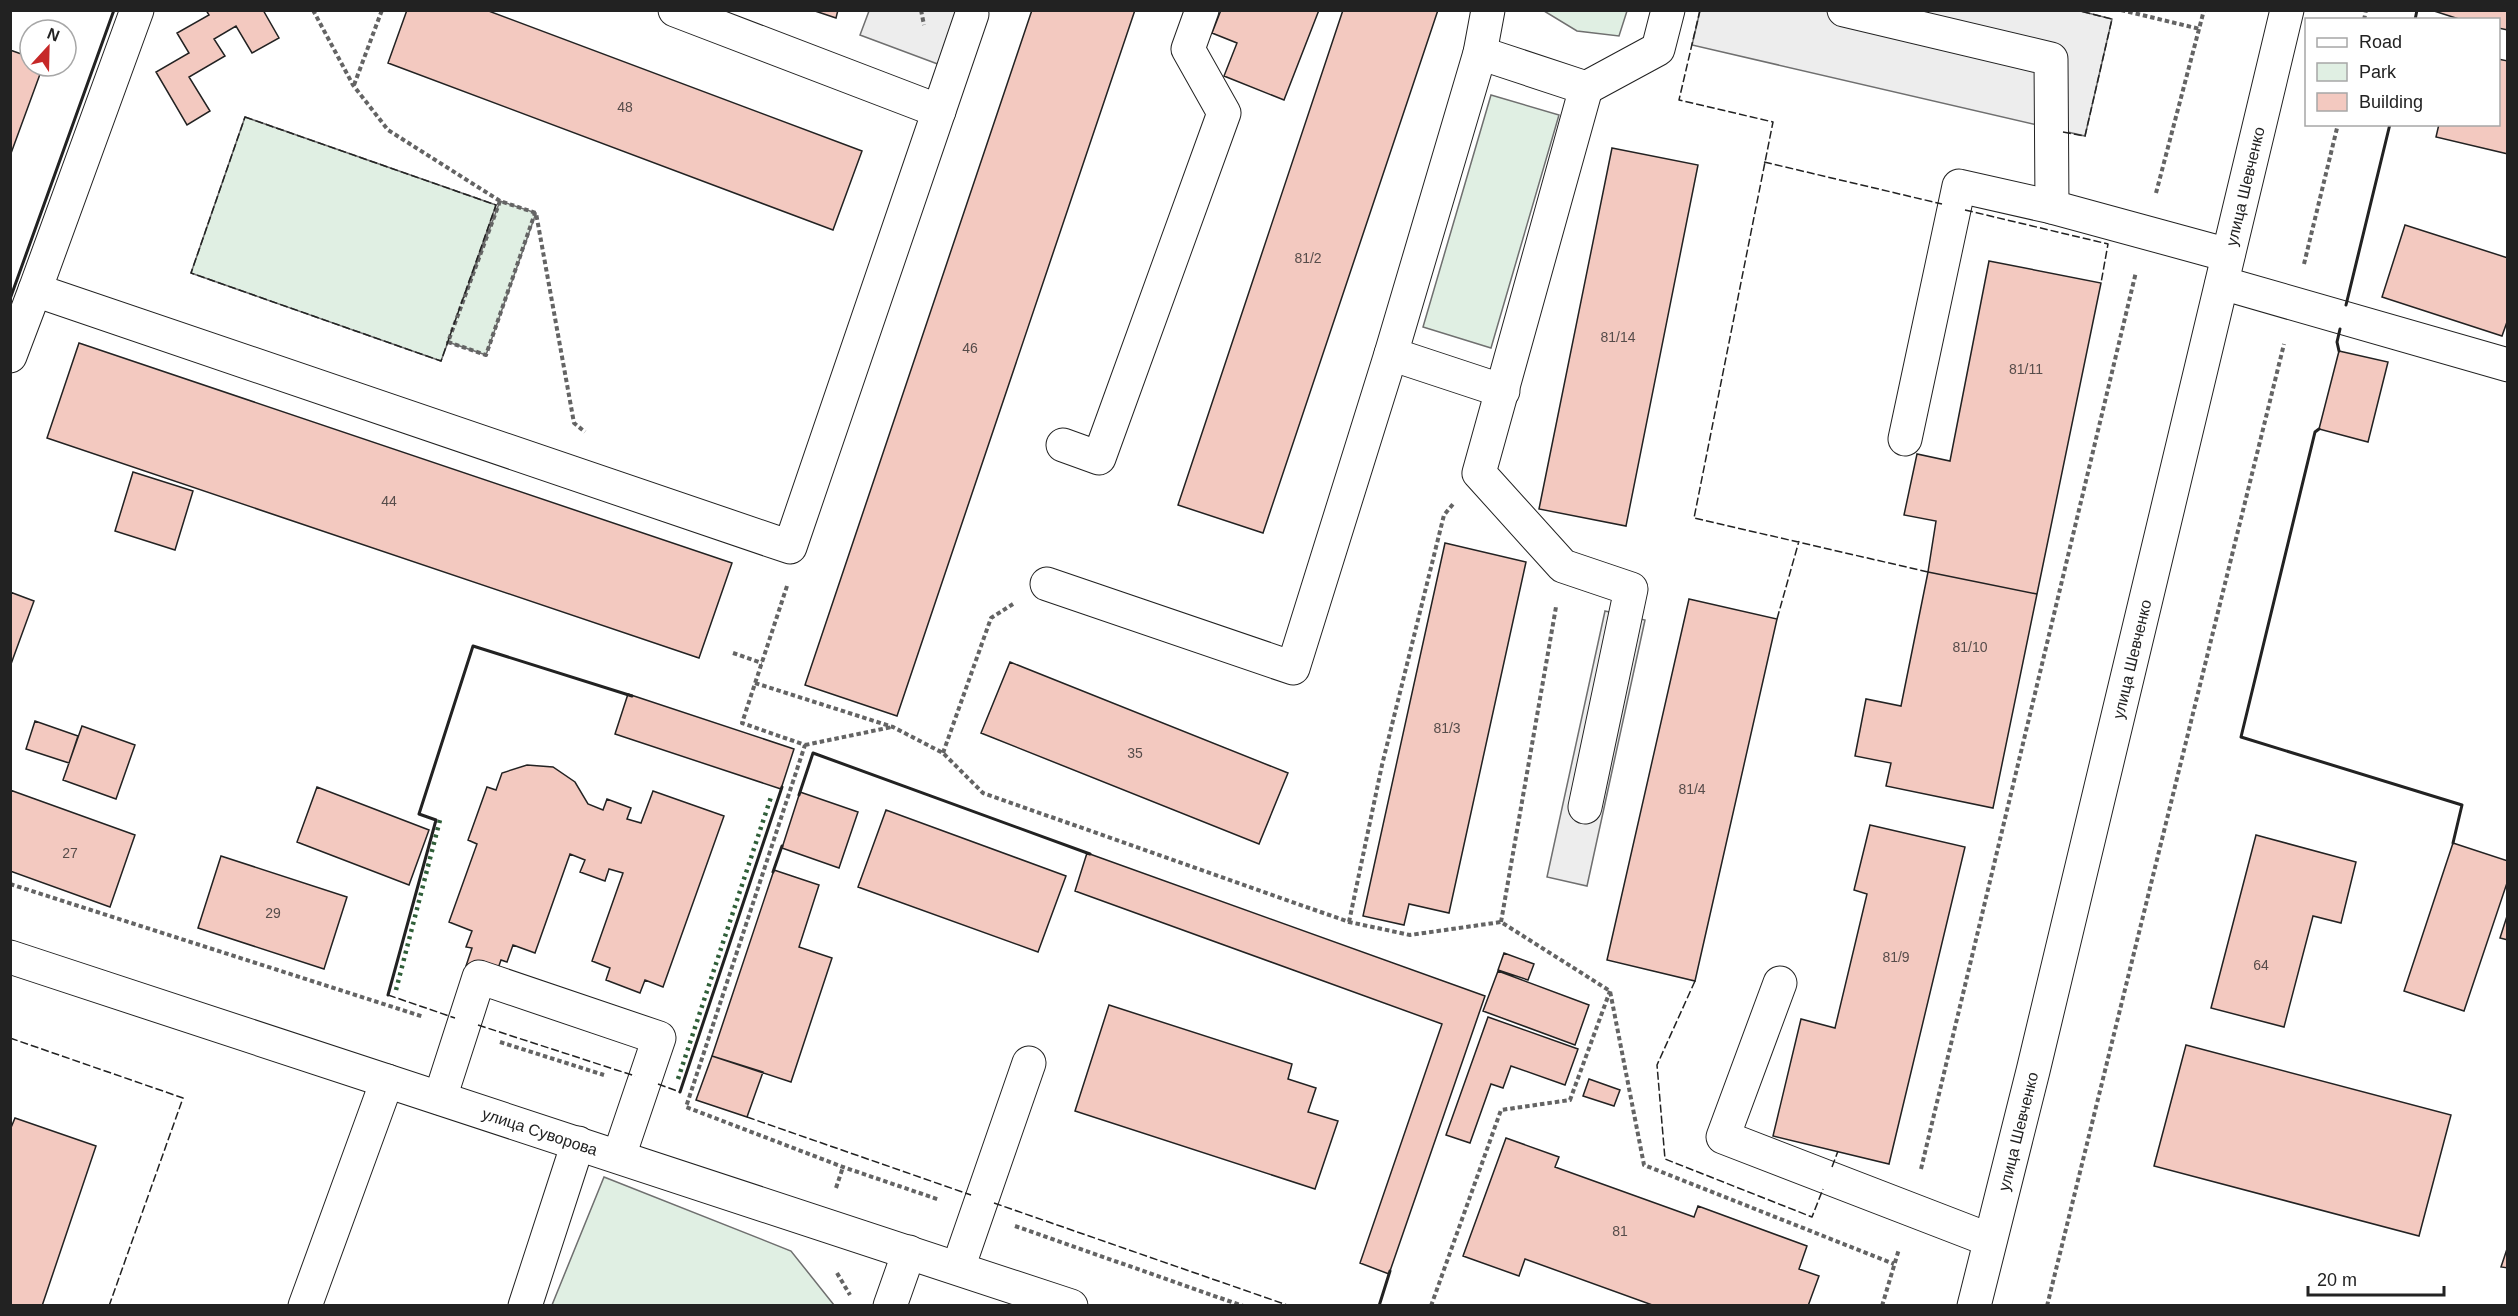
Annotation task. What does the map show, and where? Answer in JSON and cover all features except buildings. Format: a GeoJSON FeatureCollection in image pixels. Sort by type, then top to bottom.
{"type":"FeatureCollection","features":[{"type":"Feature","properties":{"kind":"main road"},"geometry":{"type":"LineString","coordinates":[[10,356],[137,10]]}},
{"type":"Feature","properties":{"kind":"main road"},"geometry":{"type":"LineString","coordinates":[[675,10],[939,111]]}},
{"type":"Feature","properties":{"kind":"main road"},"geometry":{"type":"LineString","coordinates":[[1063,445],[1099,458],[1224,113],[1188,49],[1202,10]]}},
{"type":"Feature","properties":{"kind":"main road"},"geometry":{"type":"LineString","coordinates":[[1047,584],[1293,668],[1391,354],[1480,53],[1488,10]]}},
{"type":"Feature","properties":{"kind":"main road"},"geometry":{"type":"LineString","coordinates":[[1585,807],[1631,590],[1563,566],[1479,473],[1586,88],[1658,49],[1668,10]]}},
{"type":"Feature","properties":{"kind":"main road"},"geometry":{"type":"LineString","coordinates":[[1844,10],[2051,59],[2052,207]]}},
{"type":"Feature","properties":{"kind":"main road","name":"улица Шевченко"},"geometry":{"type":"LineString","coordinates":[[1974,1305],[2287,10]]}},
{"type":"Feature","properties":{"kind":"main road"},"geometry":{"type":"LineString","coordinates":[[35,290],[790,547],[972,14]]}},
{"type":"Feature","properties":{"kind":"main road"},"geometry":{"type":"LineString","coordinates":[[1480,53],[1586,88]]}},
{"type":"Feature","properties":{"kind":"main road"},"geometry":{"type":"LineString","coordinates":[[1905,439],[1959,186],[2052,207],[2145,234],[2225,269],[2294,303],[2508,365]]}},
{"type":"Feature","properties":{"kind":"main road"},"geometry":{"type":"LineString","coordinates":[[1391,354],[1503,391]]}},
{"type":"Feature","properties":{"kind":"main road","name":"улица Суворова"},"geometry":{"type":"LineString","coordinates":[[10,957],[1071,1305]]}},
{"type":"Feature","properties":{"kind":"main road"},"geometry":{"type":"LineString","coordinates":[[440,1098],[479,978],[659,1038],[618,1156]]}},
{"type":"Feature","properties":{"kind":"main road"},"geometry":{"type":"LineString","coordinates":[[1780,983],[1723,1137],[1990,1240]]}},
{"type":"Feature","properties":{"kind":"main road"},"geometry":{"type":"LineString","coordinates":[[958,1268],[1029,1063]]}},
{"type":"Feature","properties":{"kind":"main road"},"geometry":{"type":"LineString","coordinates":[[305,1305],[387,1081]]}},
{"type":"Feature","properties":{"kind":"main road"},"geometry":{"type":"LineString","coordinates":[[525,1305],[578,1143]]}},
{"type":"Feature","properties":{"kind":"main road"},"geometry":{"type":"LineString","coordinates":[[890,1305],[909,1252]]}},
{"type":"Feature","properties":{"kind":"path"},"geometry":{"type":"LineString","coordinates":[[313,10],[354,85],[388,130],[500,201],[536,213]]}},
{"type":"Feature","properties":{"kind":"path"},"geometry":{"type":"LineString","coordinates":[[354,85],[382,10]]}},
{"type":"Feature","properties":{"kind":"path"},"geometry":{"type":"LineString","coordinates":[[2121,10],[2200,29]]}},
{"type":"Feature","properties":{"kind":"path"},"geometry":{"type":"LineString","coordinates":[[1882,1305],[1911,1211],[2145,234],[2204,10]]}},
{"type":"Feature","properties":{"kind":"path"},"geometry":{"type":"LineString","coordinates":[[2047,1305],[2338,126]]}},
{"type":"Feature","properties":{"kind":"path"},"geometry":{"type":"LineString","coordinates":[[500,201],[448,342],[486,355],[536,213]]}},
{"type":"Feature","properties":{"kind":"path"},"geometry":{"type":"LineString","coordinates":[[536,213],[574,423],[592,438]]}},
{"type":"Feature","properties":{"kind":"path"},"geometry":{"type":"LineString","coordinates":[[1349,922],[1382,765],[1444,515],[1479,473]]}},
{"type":"Feature","properties":{"kind":"path"},"geometry":{"type":"LineString","coordinates":[[790,547],[792,569],[742,723],[805,745],[893,727]]}},
{"type":"Feature","properties":{"kind":"path"},"geometry":{"type":"LineString","coordinates":[[1502,922],[1563,566]]}},
{"type":"Feature","properties":{"kind":"path"},"geometry":{"type":"LineString","coordinates":[[942,753],[991,618],[1047,584]]}},
{"type":"Feature","properties":{"kind":"path"},"geometry":{"type":"LineString","coordinates":[[733,653],[762,663]]}},
{"type":"Feature","properties":{"kind":"path"},"geometry":{"type":"LineString","coordinates":[[755,682],[893,727],[942,753],[983,793],[1349,922],[1410,935],[1502,922],[1610,991],[1644,1165],[1894,1264]]}},
{"type":"Feature","properties":{"kind":"path"},"geometry":{"type":"LineString","coordinates":[[686,1107],[805,745]]}},
{"type":"Feature","properties":{"kind":"path"},"geometry":{"type":"LineString","coordinates":[[10,884],[642,1087],[686,1107],[843,1167],[1243,1305]]}},
{"type":"Feature","properties":{"kind":"path"},"geometry":{"type":"LineString","coordinates":[[1431,1305],[1501,1110],[1570,1100],[1610,991]]}},
{"type":"Feature","properties":{"kind":"path"},"geometry":{"type":"LineString","coordinates":[[834,1194],[843,1167]]}},
{"type":"Feature","properties":{"kind":"green space"},"geometry":{"type":"Polygon","coordinates":[[[1544,11],[1627,11],[1619,36],[1577,31],[1544,11]]]}},
{"type":"Feature","properties":{"kind":"green space"},"geometry":{"type":"Polygon","coordinates":[[[1491,95],[1559,115],[1491,348],[1423,327],[1491,95]]]}},
{"type":"Feature","properties":{"kind":"green space"},"geometry":{"type":"Polygon","coordinates":[[[245,117],[496,205],[464,298],[500,201],[536,213],[486,355],[448,342],[441,361],[191,273],[245,117]]]}},
{"type":"Feature","properties":{"kind":"green space"},"geometry":{"type":"Polygon","coordinates":[[[604,1177],[791,1251],[834,1305],[552,1305],[604,1177]]]}},
{"type":"Feature","properties":{"kind":"shaded area"},"geometry":{"type":"Polygon","coordinates":[[[2076,10],[2112,19],[2085,136],[1692,45],[1700,11],[2076,10]]]}},
{"type":"Feature","properties":{"kind":"shaded area"},"geometry":{"type":"Polygon","coordinates":[[[869,11],[964,11],[943,66],[860,35],[869,11]]]}},
{"type":"Feature","properties":{"kind":"shaded area"},"geometry":{"type":"Polygon","coordinates":[[[1605,611],[1645,620],[1587,886],[1547,877],[1605,611]]]}},
{"type":"Feature","properties":{"kind":"hedge"},"geometry":{"type":"LineString","coordinates":[[678,1079],[771,797]]}},
{"type":"Feature","properties":{"kind":"hedge"},"geometry":{"type":"LineString","coordinates":[[396,990],[440,820]]}},
{"type":"Feature","properties":{"kind":"fence"},"geometry":{"type":"LineString","coordinates":[[1700,10],[1679,100],[1773,122],[1694,518],[1928,572]]}},
{"type":"Feature","properties":{"kind":"fence"},"geometry":{"type":"LineString","coordinates":[[2063,132],[2085,136],[2112,19],[2076,10]]}},
{"type":"Feature","properties":{"kind":"fence"},"geometry":{"type":"LineString","coordinates":[[245,117],[496,205],[441,361],[191,273],[245,117]]}},
{"type":"Feature","properties":{"kind":"fence"},"geometry":{"type":"LineString","coordinates":[[1764,162],[1942,204]]}},
{"type":"Feature","properties":{"kind":"fence"},"geometry":{"type":"LineString","coordinates":[[1965,210],[2108,244],[2101,283]]}},
{"type":"Feature","properties":{"kind":"fence"},"geometry":{"type":"LineString","coordinates":[[1777,619],[1799,541]]}},
{"type":"Feature","properties":{"kind":"fence"},"geometry":{"type":"LineString","coordinates":[[1695,981],[1657,1065],[1665,1159],[1812,1217],[1823,1189]]}},
{"type":"Feature","properties":{"kind":"fence"},"geometry":{"type":"LineString","coordinates":[[388,995],[455,1018]]}},
{"type":"Feature","properties":{"kind":"fence"},"geometry":{"type":"LineString","coordinates":[[478,1025],[635,1076]]}},
{"type":"Feature","properties":{"kind":"fence"},"geometry":{"type":"LineString","coordinates":[[10,1038],[183,1098],[109,1306]]}},
{"type":"Feature","properties":{"kind":"fence"},"geometry":{"type":"LineString","coordinates":[[658,1084],[680,1092]]}},
{"type":"Feature","properties":{"kind":"fence"},"geometry":{"type":"LineString","coordinates":[[747,1117],[971,1195]]}},
{"type":"Feature","properties":{"kind":"fence"},"geometry":{"type":"LineString","coordinates":[[1832,1167],[1838,1151]]}},
{"type":"Feature","properties":{"kind":"fence"},"geometry":{"type":"LineString","coordinates":[[994,1203],[1290,1306]]}},
{"type":"Feature","properties":{"kind":"wall"},"geometry":{"type":"LineString","coordinates":[[10,299],[114,10]]}},
{"type":"Feature","properties":{"kind":"wall"},"geometry":{"type":"LineString","coordinates":[[2415,18],[2417,10]]}},
{"type":"Feature","properties":{"kind":"wall"},"geometry":{"type":"LineString","coordinates":[[2346,305],[2390,126]]}},
{"type":"Feature","properties":{"kind":"wall"},"geometry":{"type":"LineString","coordinates":[[2339,351],[2337,342],[2340,329]]}},
{"type":"Feature","properties":{"kind":"wall"},"geometry":{"type":"LineString","coordinates":[[2319,429],[2315,432],[2241,737],[2462,805],[2453,843]]}},
{"type":"Feature","properties":{"kind":"wall"},"geometry":{"type":"LineString","coordinates":[[388,995],[436,820],[419,814],[473,646],[632,696]]}},
{"type":"Feature","properties":{"kind":"wall"},"geometry":{"type":"LineString","coordinates":[[799,795],[813,753],[1090,854]]}},
{"type":"Feature","properties":{"kind":"wall"},"geometry":{"type":"LineString","coordinates":[[680,1092],[782,787]]}},
{"type":"Feature","properties":{"kind":"wall"},"geometry":{"type":"LineString","coordinates":[[773,872],[782,846]]}},
{"type":"Feature","properties":{"kind":"wall"},"geometry":{"type":"LineString","coordinates":[[1379,1306],[1390,1271]]}}]}
